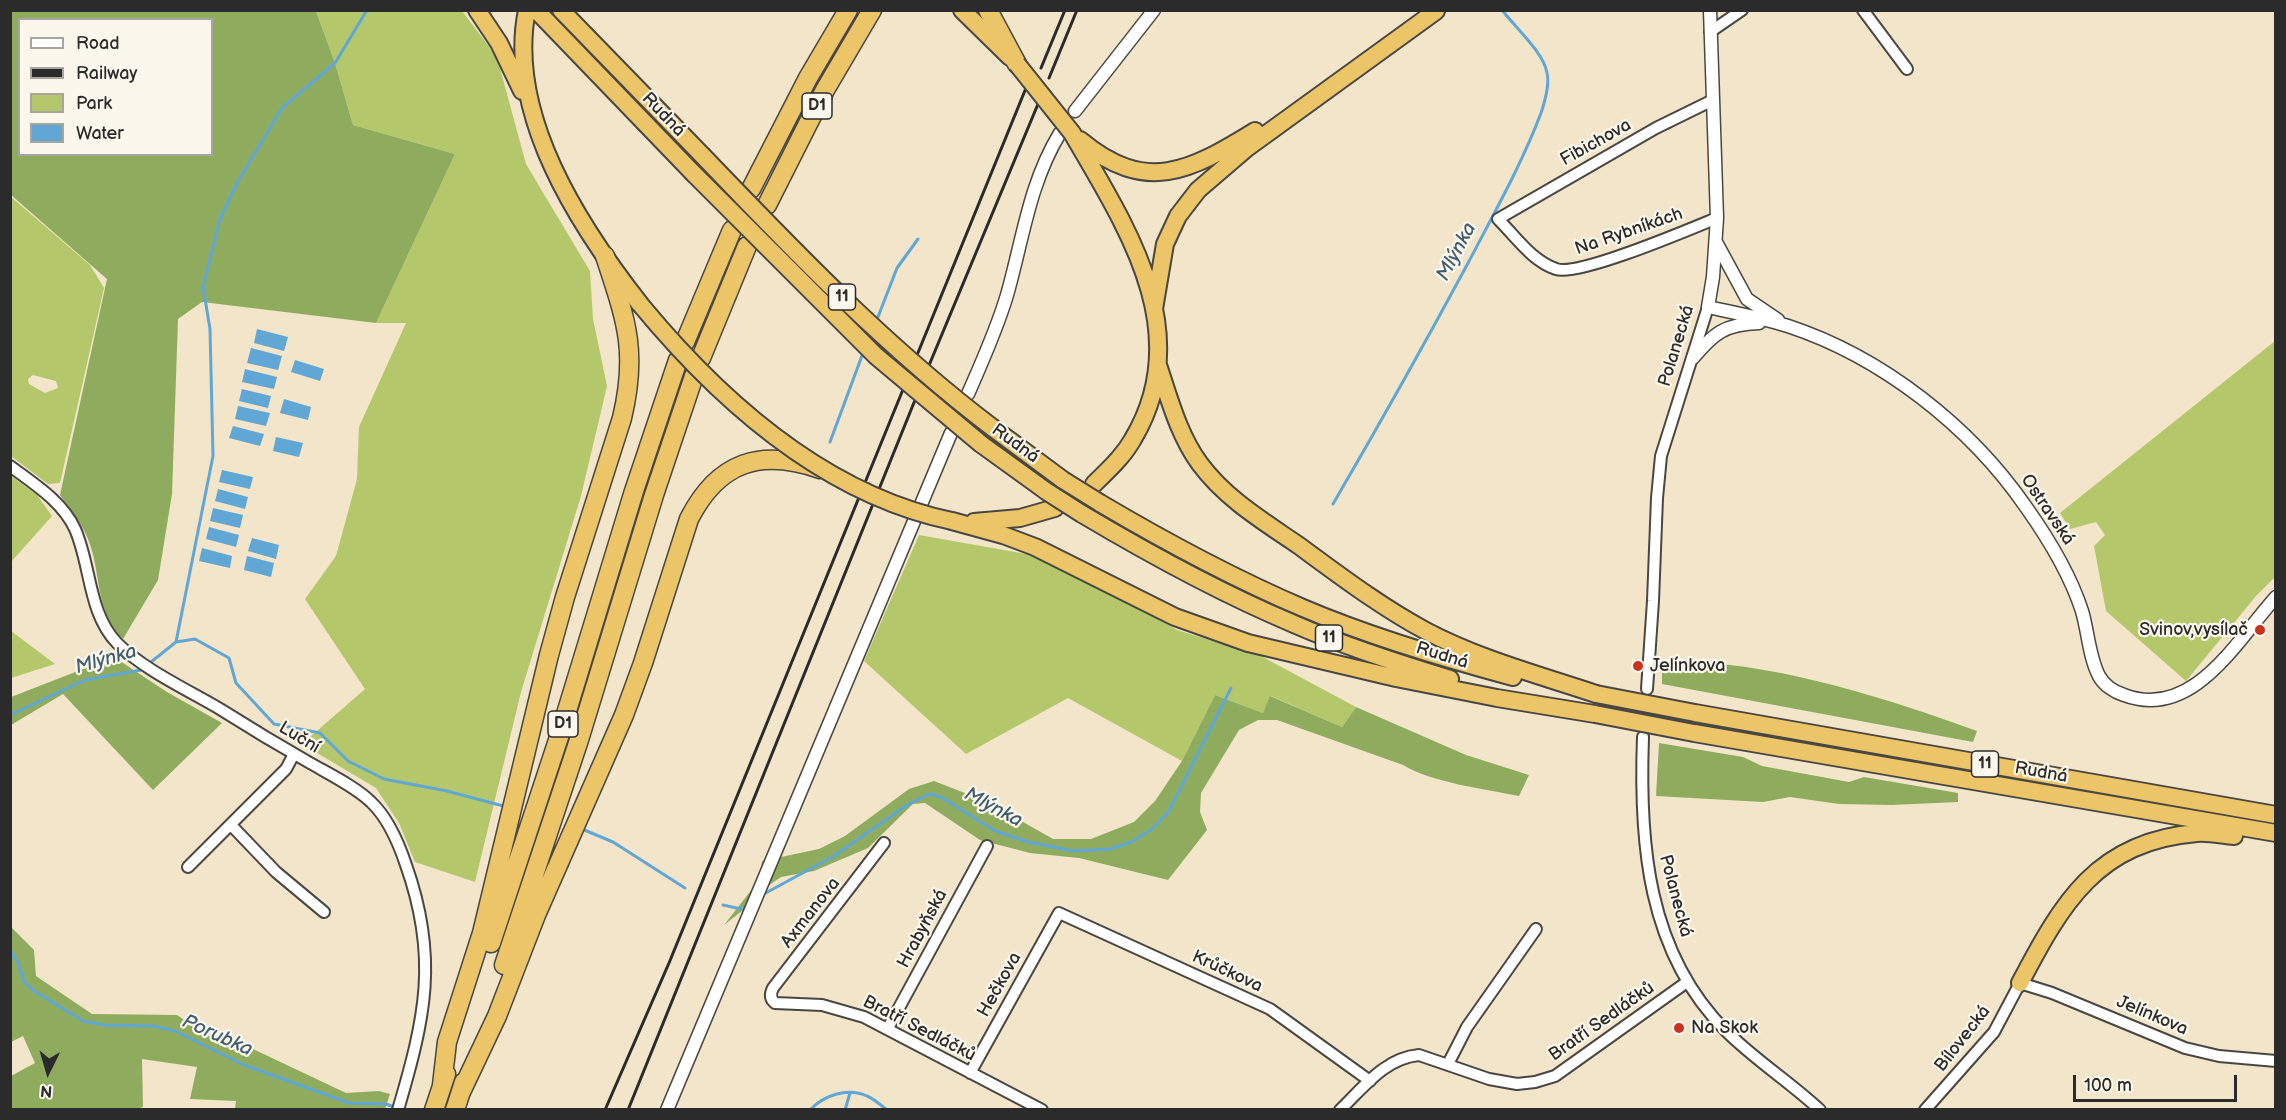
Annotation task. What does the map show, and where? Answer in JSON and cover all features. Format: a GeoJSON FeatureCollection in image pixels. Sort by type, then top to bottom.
{"type":"FeatureCollection","features":[{"type":"Feature","properties":{"kind":"highway"},"geometry":{"type":"LineString","coordinates":[[477,10],[499,43],[569,198],[605,256],[640,304],[671,340],[716,385],[778,437],[832,473],[881,500],[916,513],[1003,535],[1035,547],[1175,617],[1248,643],[1396,678],[1594,714]]}},
{"type":"Feature","properties":{"kind":"highway"},"geometry":{"type":"LineString","coordinates":[[527,10],[523,50],[526,86],[534,119]]}},
{"type":"Feature","properties":{"kind":"highway","name":"Rudná"},"geometry":{"type":"LineString","coordinates":[[536,10],[694,174],[876,356],[981,444],[1046,491],[1192,577],[1295,625],[1389,660],[1456,681],[1594,714],[2273,833]]}},
{"type":"Feature","properties":{"kind":"highway","name":"Rudná"},"geometry":{"type":"LineString","coordinates":[[561,10],[773,229],[888,342],[927,376],[1063,480],[1100,503],[1203,561],[1294,604],[1358,629],[1461,663],[1516,678],[1695,713],[2276,815]]}},
{"type":"Feature","properties":{"kind":"highway","name":"D1"},"geometry":{"type":"LineString","coordinates":[[751,189],[808,78],[848,10]]}},
{"type":"Feature","properties":{"kind":"highway","name":"D1"},"geometry":{"type":"LineString","coordinates":[[767,205],[825,90],[872,10]]}},
{"type":"Feature","properties":{"kind":"highway"},"geometry":{"type":"LineString","coordinates":[[962,10],[1017,64]]}},
{"type":"Feature","properties":{"kind":"highway"},"geometry":{"type":"LineString","coordinates":[[988,10],[1017,64],[1066,133],[1092,156],[1134,244],[1149,285],[1157,330],[1158,365],[1148,406],[1133,440],[1094,484]]}},
{"type":"Feature","properties":{"kind":"highway"},"geometry":{"type":"LineString","coordinates":[[1154,309],[1165,244],[1187,202],[1222,168],[1436,11]]}},
{"type":"Feature","properties":{"kind":"highway"},"geometry":{"type":"LineString","coordinates":[[1092,156],[1137,171],[1166,172],[1180,169],[1205,160],[1345,76]]}},
{"type":"Feature","properties":{"kind":"highway"},"geometry":{"type":"LineString","coordinates":[[685,342],[732,230]]}},
{"type":"Feature","properties":{"kind":"highway"},"geometry":{"type":"LineString","coordinates":[[701,358],[747,246]]}},
{"type":"Feature","properties":{"kind":"highway"},"geometry":{"type":"LineString","coordinates":[[442,1085],[447,1042],[482,933],[535,710],[565,597],[628,393],[630,348],[624,312],[605,256]]}},
{"type":"Feature","properties":{"kind":"highway","name":"D1"},"geometry":{"type":"LineString","coordinates":[[434,1110],[554,751],[634,491],[678,360]]}},
{"type":"Feature","properties":{"kind":"highway"},"geometry":{"type":"LineString","coordinates":[[1158,365],[1178,422],[1199,462],[1211,478],[1243,507],[1370,596],[1426,631],[1480,655],[1596,694]]}},
{"type":"Feature","properties":{"kind":"highway","name":"D1"},"geometry":{"type":"LineString","coordinates":[[455,1110],[578,743],[654,495],[694,376]]}},
{"type":"Feature","properties":{"kind":"highway"},"geometry":{"type":"LineString","coordinates":[[461,1092],[497,1016],[536,915],[624,715],[689,519],[707,489],[727,471],[739,465],[767,460],[784,461],[832,473]]}},
{"type":"Feature","properties":{"kind":"highway"},"geometry":{"type":"LineString","coordinates":[[952,521],[1002,521],[1055,508]]}},
{"type":"Feature","properties":{"kind":"highway"},"geometry":{"type":"LineString","coordinates":[[2020,983],[2054,922],[2072,896],[2105,865],[2145,844],[2170,838],[2198,833],[2249,837],[2273,833]]}},
{"type":"Feature","properties":{"kind":"street"},"geometry":{"type":"LineString","coordinates":[[1075,111],[1154,10]]}},
{"type":"Feature","properties":{"kind":"street","name":"Polanecká"},"geometry":{"type":"LineString","coordinates":[[1647,689],[1661,456],[1708,307],[1716,241],[1710,10]]}},
{"type":"Feature","properties":{"kind":"street"},"geometry":{"type":"LineString","coordinates":[[1710,32],[1742,10]]}},
{"type":"Feature","properties":{"kind":"street"},"geometry":{"type":"LineString","coordinates":[[1863,10],[1907,69]]}},
{"type":"Feature","properties":{"kind":"street","name":"Fibichova"},"geometry":{"type":"LineString","coordinates":[[1498,219],[1656,128],[1712,101]]}},
{"type":"Feature","properties":{"kind":"street"},"geometry":{"type":"LineString","coordinates":[[968,394],[1006,298],[1037,178],[1047,155],[1066,133]]}},
{"type":"Feature","properties":{"kind":"street","name":"Na Rybníkách"},"geometry":{"type":"LineString","coordinates":[[1498,219],[1539,261],[1559,271],[1577,269],[1610,259],[1717,218]]}},
{"type":"Feature","properties":{"kind":"street"},"geometry":{"type":"LineString","coordinates":[[1716,241],[1747,299],[1787,326]]}},
{"type":"Feature","properties":{"kind":"street","name":"Ostravská"},"geometry":{"type":"LineString","coordinates":[[1708,307],[1787,326],[1839,348],[1885,374],[1926,402],[1980,451],[2025,505],[2057,557],[2079,601],[2097,672],[2106,685],[2119,693],[2130,697],[2157,699],[2187,692],[2215,668],[2276,597]]}},
{"type":"Feature","properties":{"kind":"street"},"geometry":{"type":"LineString","coordinates":[[1693,358],[1710,339],[1725,328],[1743,324],[1787,326]]}},
{"type":"Feature","properties":{"kind":"street"},"geometry":{"type":"LineString","coordinates":[[667,1110],[951,433]]}},
{"type":"Feature","properties":{"kind":"street","name":"Luční"},"geometry":{"type":"LineString","coordinates":[[10,466],[40,488],[66,514],[78,537],[102,619],[110,634],[125,649],[168,681],[201,698],[371,802],[394,836],[411,879],[426,958],[425,988],[418,1037],[398,1110]]}},
{"type":"Feature","properties":{"kind":"street","name":"Polanecká"},"geometry":{"type":"LineString","coordinates":[[1643,737],[1641,785],[1648,874],[1663,933],[1687,982],[1709,1012],[1730,1035],[1820,1110]]}},
{"type":"Feature","properties":{"kind":"street"},"geometry":{"type":"LineString","coordinates":[[188,867],[286,769],[294,754]]}},
{"type":"Feature","properties":{"kind":"street"},"geometry":{"type":"LineString","coordinates":[[231,825],[276,872],[324,912]]}},
{"type":"Feature","properties":{"kind":"street","name":"Axmanova"},"geometry":{"type":"LineString","coordinates":[[775,1003],[770,996],[773,988],[884,843]]}},
{"type":"Feature","properties":{"kind":"street","name":"Hrabyňská"},"geometry":{"type":"LineString","coordinates":[[888,1028],[987,846]]}},
{"type":"Feature","properties":{"kind":"street","name":"Hečkova"},"geometry":{"type":"LineString","coordinates":[[970,1073],[1059,913]]}},
{"type":"Feature","properties":{"kind":"street","name":"Krůčkova"},"geometry":{"type":"LineString","coordinates":[[1059,913],[1270,1009],[1370,1081]]}},
{"type":"Feature","properties":{"kind":"street"},"geometry":{"type":"LineString","coordinates":[[1448,1064],[1467,1027],[1536,928]]}},
{"type":"Feature","properties":{"kind":"street","name":"Bratří Sedláčků"},"geometry":{"type":"LineString","coordinates":[[1340,1110],[1384,1066],[1410,1056],[1419,1055],[1489,1079],[1516,1084],[1555,1076],[1687,982]]}},
{"type":"Feature","properties":{"kind":"street","name":"Jelínkova"},"geometry":{"type":"LineString","coordinates":[[2020,983],[2052,993],[2186,1048],[2219,1056],[2276,1061]]}},
{"type":"Feature","properties":{"kind":"street","name":"Bílovecká"},"geometry":{"type":"LineString","coordinates":[[1925,1110],[1990,1037],[2020,983]]}},
{"type":"Feature","properties":{"kind":"street","name":"Bratří Sedláčků"},"geometry":{"type":"LineString","coordinates":[[775,1003],[822,1005],[864,1017],[1042,1110]]}},
{"type":"Feature","properties":{"kind":"green space"},"geometry":{"type":"Polygon","coordinates":[[[11,11],[316,11],[335,63],[353,125],[455,154],[376,323],[202,302],[178,319],[172,494],[158,580],[123,639],[107,616],[92,552],[85,533],[60,495],[107,279],[11,195],[11,11]]]}},
{"type":"Feature","properties":{"kind":"green space"},"geometry":{"type":"Polygon","coordinates":[[[316,11],[462,11],[497,57],[526,164],[590,271],[593,319],[607,386],[581,496],[521,692],[475,882],[415,862],[399,823],[376,788],[302,744],[365,689],[305,599],[336,556],[357,479],[359,427],[406,323],[376,323],[455,154],[353,125],[335,63],[316,11]]]}},
{"type":"Feature","properties":{"kind":"green space"},"geometry":{"type":"Polygon","coordinates":[[[10,196],[90,265],[104,288],[60,483],[48,484],[11,456],[10,196]],[[33,375],[28,379],[29,384],[45,393],[58,388],[56,381],[33,375]]]}},
{"type":"Feature","properties":{"kind":"green space"},"geometry":{"type":"Polygon","coordinates":[[[2275,341],[2275,577],[2256,596],[2186,681],[2106,611],[2094,546],[2105,535],[2096,522],[2070,529],[2060,513],[2275,341]]]}},
{"type":"Feature","properties":{"kind":"green space"},"geometry":{"type":"Polygon","coordinates":[[[11,476],[37,495],[52,516],[11,562],[11,476]]]}},
{"type":"Feature","properties":{"kind":"green space"},"geometry":{"type":"Polygon","coordinates":[[[919,535],[1032,555],[1099,587],[1177,630],[1259,655],[1356,707],[1342,727],[1271,696],[1263,713],[1215,695],[1182,761],[1068,698],[966,754],[864,661],[919,535]]]}},
{"type":"Feature","properties":{"kind":"green space"},"geometry":{"type":"Polygon","coordinates":[[[11,631],[55,664],[11,678],[11,631]]]}},
{"type":"Feature","properties":{"kind":"green space"},"geometry":{"type":"Polygon","coordinates":[[[114,657],[167,692],[222,723],[153,790],[63,694],[11,725],[11,697],[114,657]]]}},
{"type":"Feature","properties":{"kind":"green space"},"geometry":{"type":"Polygon","coordinates":[[[1692,662],[1764,670],[1800,677],[1873,696],[1977,731],[1973,742],[1662,684],[1662,669],[1692,662]]]}},
{"type":"Feature","properties":{"kind":"green space"},"geometry":{"type":"Polygon","coordinates":[[[1215,695],[1263,713],[1270,696],[1342,727],[1356,707],[1466,755],[1529,775],[1519,796],[1475,788],[1429,776],[1277,720],[1258,720],[1239,730],[1201,793],[1200,812],[1207,830],[1168,880],[1079,858],[1030,853],[980,840],[925,803],[913,804],[868,848],[814,871],[781,877],[757,893],[747,907],[724,925],[760,879],[762,861],[819,849],[845,836],[909,789],[934,781],[988,802],[1053,839],[1091,839],[1134,822],[1155,801],[1182,761],[1215,695]]]}},
{"type":"Feature","properties":{"kind":"green space"},"geometry":{"type":"Polygon","coordinates":[[[1659,743],[1743,757],[1762,766],[1849,782],[1864,777],[1958,793],[1958,802],[1891,805],[1839,804],[1790,797],[1763,802],[1656,796],[1659,743]]]}},
{"type":"Feature","properties":{"kind":"green space"},"geometry":{"type":"Polygon","coordinates":[[[10,926],[34,950],[36,976],[92,1014],[177,1015],[212,1038],[234,1047],[253,1049],[346,1093],[379,1091],[390,1094],[385,1109],[235,1109],[236,1101],[190,1099],[197,1067],[142,1059],[143,1107],[137,1109],[11,1109],[11,1076],[35,1063],[23,1036],[11,1042],[10,926]]]}},
{"type":"Feature","properties":{"kind":"water"},"geometry":{"type":"Polygon","coordinates":[[[257,329],[288,337],[284,351],[254,343],[257,329]]]}},
{"type":"Feature","properties":{"kind":"water"},"geometry":{"type":"Polygon","coordinates":[[[251,348],[282,356],[278,370],[247,363],[251,348]]]}},
{"type":"Feature","properties":{"kind":"water"},"geometry":{"type":"Polygon","coordinates":[[[295,360],[324,369],[320,381],[291,372],[295,360]]]}},
{"type":"Feature","properties":{"kind":"water"},"geometry":{"type":"Polygon","coordinates":[[[245,369],[277,377],[274,389],[242,382],[245,369]]]}},
{"type":"Feature","properties":{"kind":"water"},"geometry":{"type":"Polygon","coordinates":[[[242,389],[271,396],[268,408],[239,401],[242,389]]]}},
{"type":"Feature","properties":{"kind":"water"},"geometry":{"type":"Polygon","coordinates":[[[284,399],[311,407],[308,420],[280,413],[284,399]]]}},
{"type":"Feature","properties":{"kind":"water"},"geometry":{"type":"Polygon","coordinates":[[[238,406],[270,413],[266,426],[235,419],[238,406]]]}},
{"type":"Feature","properties":{"kind":"water"},"geometry":{"type":"Polygon","coordinates":[[[233,426],[264,434],[260,446],[229,438],[233,426]]]}},
{"type":"Feature","properties":{"kind":"water"},"geometry":{"type":"Polygon","coordinates":[[[276,437],[303,443],[299,457],[273,451],[276,437]]]}},
{"type":"Feature","properties":{"kind":"water"},"geometry":{"type":"Polygon","coordinates":[[[222,470],[253,477],[250,489],[219,482],[222,470]]]}},
{"type":"Feature","properties":{"kind":"water"},"geometry":{"type":"Polygon","coordinates":[[[218,489],[248,497],[245,509],[215,501],[218,489]]]}},
{"type":"Feature","properties":{"kind":"water"},"geometry":{"type":"Polygon","coordinates":[[[213,508],[243,515],[240,528],[210,521],[213,508]]]}},
{"type":"Feature","properties":{"kind":"water"},"geometry":{"type":"Polygon","coordinates":[[[209,527],[239,535],[236,547],[206,539],[209,527]]]}},
{"type":"Feature","properties":{"kind":"water"},"geometry":{"type":"Polygon","coordinates":[[[252,538],[279,545],[276,559],[248,551],[252,538]]]}},
{"type":"Feature","properties":{"kind":"water"},"geometry":{"type":"Polygon","coordinates":[[[202,548],[232,556],[230,568],[199,561],[202,548]]]}},
{"type":"Feature","properties":{"kind":"water"},"geometry":{"type":"Polygon","coordinates":[[[247,556],[274,563],[271,577],[244,570],[247,556]]]}},
{"type":"Feature","properties":{"kind":"waterway"},"geometry":{"type":"LineString","coordinates":[[176,642],[213,456],[210,329],[203,287],[220,219],[237,183],[282,108],[335,63],[367,10]]}},
{"type":"Feature","properties":{"kind":"waterway","name":"Mlýnka"},"geometry":{"type":"LineString","coordinates":[[1333,504],[1467,265],[1516,171],[1541,113],[1548,83],[1545,65],[1535,49],[1502,10]]}},
{"type":"Feature","properties":{"kind":"waterway"},"geometry":{"type":"LineString","coordinates":[[876,322],[897,268],[918,239]]}},
{"type":"Feature","properties":{"kind":"waterway"},"geometry":{"type":"LineString","coordinates":[[830,442],[863,353]]}},
{"type":"Feature","properties":{"kind":"waterway","name":"Mlýnka"},"geometry":{"type":"LineString","coordinates":[[10,715],[85,680],[141,670],[176,642],[195,639],[229,658],[236,683],[274,724],[320,733],[348,761],[384,779],[447,791],[507,807]]}},
{"type":"Feature","properties":{"kind":"waterway","name":"Mlýnka"},"geometry":{"type":"LineString","coordinates":[[762,895],[834,856],[907,805],[929,794],[941,797],[995,831],[1028,842],[1073,851],[1110,849],[1131,842],[1152,829],[1169,811],[1231,688]]}},
{"type":"Feature","properties":{"kind":"waterway","name":"Mlýnka"},"geometry":{"type":"LineString","coordinates":[[582,829],[613,842],[685,888]]}},
{"type":"Feature","properties":{"kind":"waterway","name":"Mlýnka"},"geometry":{"type":"LineString","coordinates":[[723,905],[741,909],[749,904]]}},
{"type":"Feature","properties":{"kind":"waterway","name":"Porubka"},"geometry":{"type":"LineString","coordinates":[[10,950],[18,963],[24,982],[34,991],[83,1021],[104,1025],[153,1026],[175,1031],[244,1065],[349,1103],[386,1104],[397,1108]]}},
{"type":"Feature","properties":{"kind":"waterway","name":"Porubka"},"geometry":{"type":"LineString","coordinates":[[810,1110],[822,1100],[837,1094],[852,1092],[870,1097],[887,1110]]}},
{"type":"Feature","properties":{"kind":"waterway"},"geometry":{"type":"LineString","coordinates":[[845,1110],[850,1093]]}},
{"type":"Feature","properties":{"kind":"railway"},"geometry":{"type":"LineString","coordinates":[[1041,68],[1065,10]]}},
{"type":"Feature","properties":{"kind":"railway"},"geometry":{"type":"LineString","coordinates":[[1049,78],[1077,10]]}},
{"type":"Feature","properties":{"kind":"railway"},"geometry":{"type":"LineString","coordinates":[[605,1110],[669,963],[1026,88]]}},
{"type":"Feature","properties":{"kind":"railway"},"geometry":{"type":"LineString","coordinates":[[628,1110],[930,363],[1038,104]]}},
{"type":"Feature","properties":{"kind":"place","name":"Svinov,vysílač"},"geometry":{"type":"Point","coordinates":[2260,630]}},
{"type":"Feature","properties":{"kind":"place","name":"Jelínkova"},"geometry":{"type":"Point","coordinates":[1638,666]}},
{"type":"Feature","properties":{"kind":"place","name":"Na Skok"},"geometry":{"type":"Point","coordinates":[1679,1028]}}]}
